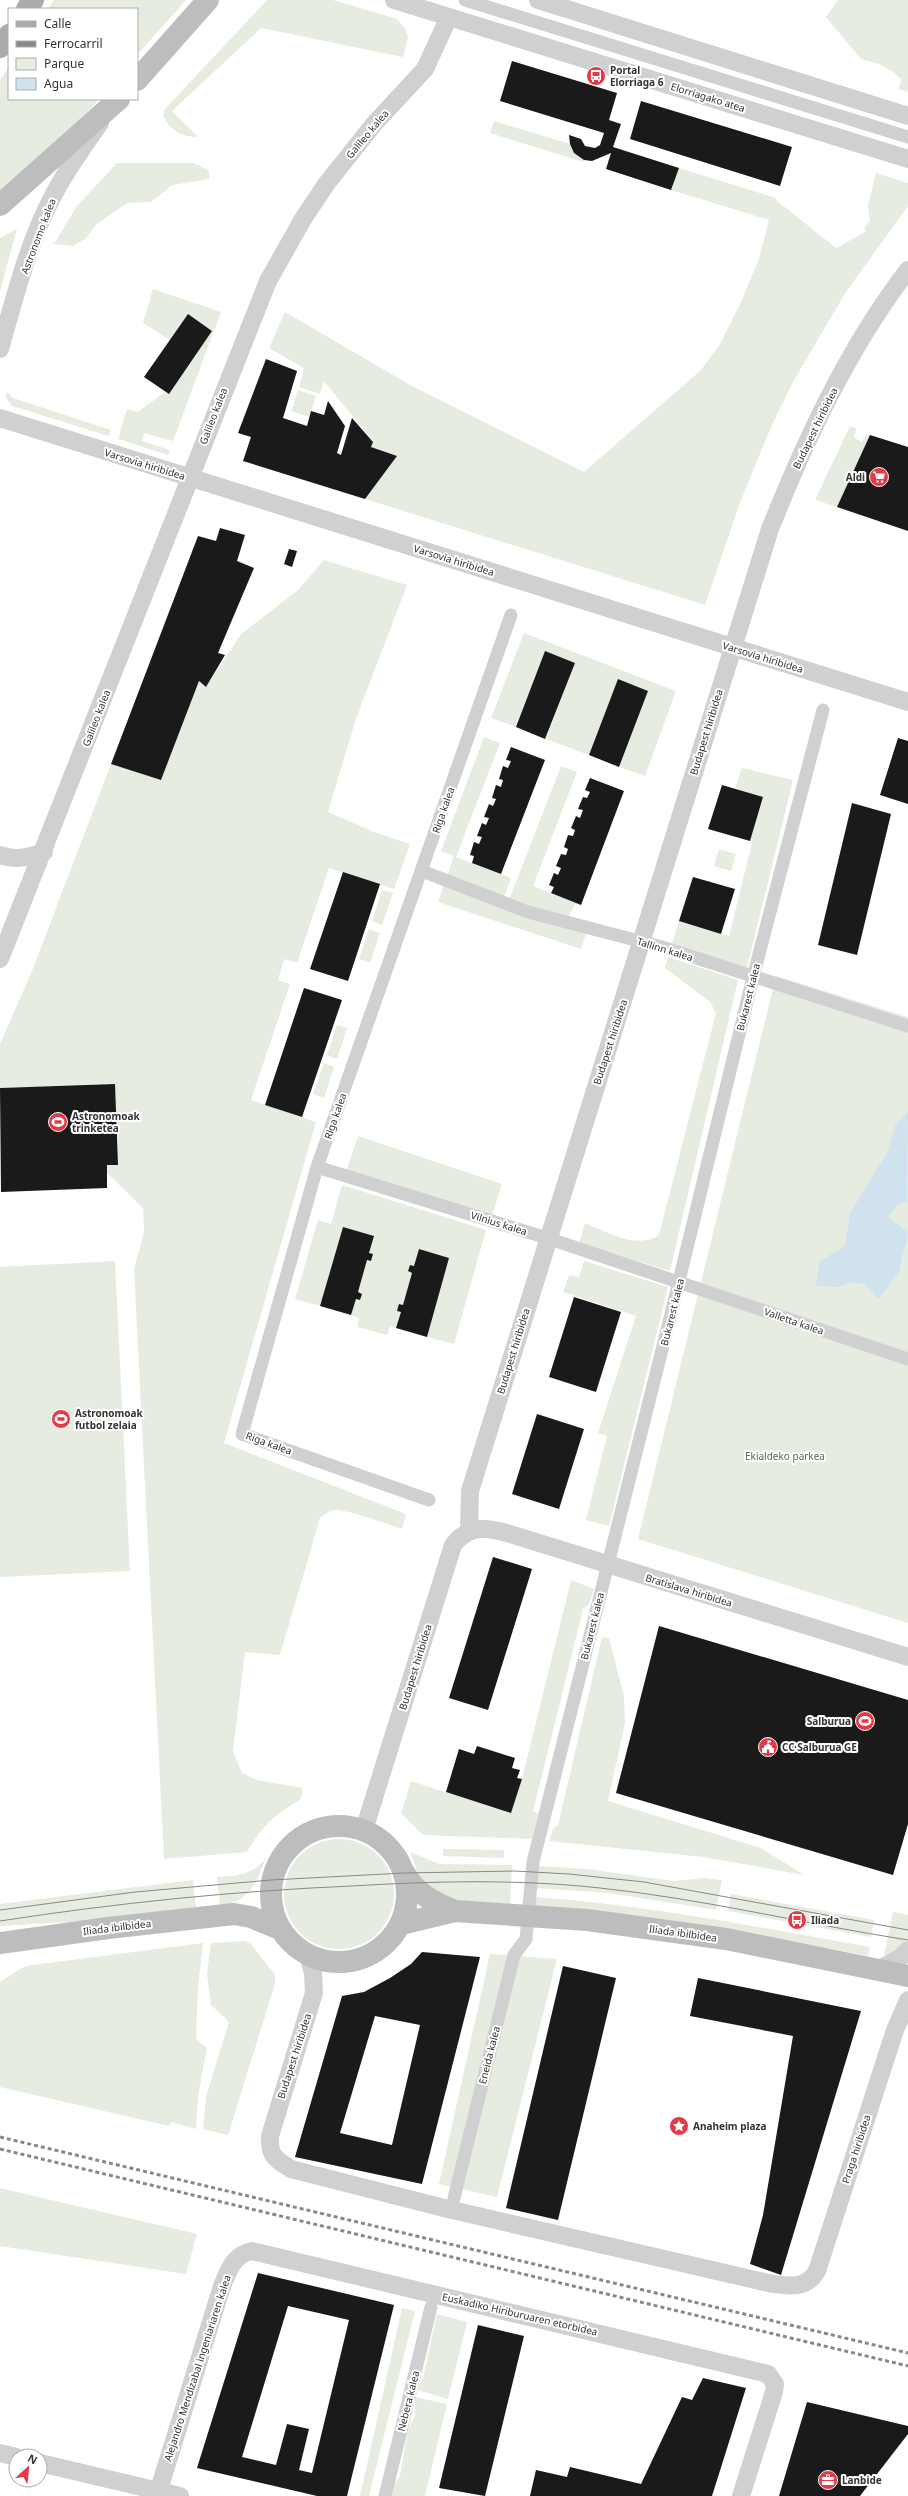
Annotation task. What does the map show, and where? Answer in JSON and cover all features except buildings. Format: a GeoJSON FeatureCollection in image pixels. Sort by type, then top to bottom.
{"type":"FeatureCollection","features":[{"type":"Feature","properties":{"kind":"main road"},"geometry":{"type":"LineString","coordinates":[[138,79],[208,0]]}},
{"type":"Feature","properties":{"kind":"main road"},"geometry":{"type":"LineString","coordinates":[[0,47],[8,35]]}},
{"type":"Feature","properties":{"kind":"main road","name":"Astronomo kalea"},"geometry":{"type":"LineString","coordinates":[[0,204],[113,106]]}},
{"type":"Feature","properties":{"kind":"main road"},"geometry":{"type":"LineString","coordinates":[[234,1914],[263,1891],[273,1876],[279,1861],[289,1847],[301,1837],[316,1830],[332,1826],[348,1826],[364,1830],[388,1847],[405,1874],[407,1904],[401,1924],[385,1945],[361,1959],[334,1962],[308,1955],[292,1944],[280,1929],[271,1904],[273,1876]]}},
{"type":"Feature","properties":{"kind":"main road","name":"Iliada ibilbidea"},"geometry":{"type":"LineString","coordinates":[[405,1874],[410,1883],[428,1898],[455,1911]]}},
{"type":"Feature","properties":{"kind":"main road","name":"Iliada ibilbidea"},"geometry":{"type":"LineString","coordinates":[[401,1924],[455,1911],[594,1921],[726,1939],[908,1976]]}},
{"type":"Feature","properties":{"kind":"main road","name":"Iliada ibilbidea"},"geometry":{"type":"LineString","coordinates":[[0,1943],[108,1928],[234,1914],[251,1917],[280,1929]]}},
{"type":"Feature","properties":{"kind":"street","name":"Elorriagako atea"},"geometry":{"type":"LineString","coordinates":[[394,0],[908,159]]}},
{"type":"Feature","properties":{"kind":"street","name":"Elorriagako atea"},"geometry":{"type":"LineString","coordinates":[[465,0],[908,137]]}},
{"type":"Feature","properties":{"kind":"street"},"geometry":{"type":"LineString","coordinates":[[538,0],[908,116]]}},
{"type":"Feature","properties":{"kind":"street","name":"Galileo kalea"},"geometry":{"type":"LineString","coordinates":[[0,959],[44,852],[253,315],[282,254],[336,172],[374,124],[425,69],[449,17]]}},
{"type":"Feature","properties":{"kind":"street","name":"Astronomo kalea"},"geometry":{"type":"LineString","coordinates":[[0,349],[16,293],[46,210],[70,167],[113,106]]}},
{"type":"Feature","properties":{"kind":"street","name":"Budapest hiribidea"},"geometry":{"type":"LineString","coordinates":[[364,1830],[453,1544],[460,1536],[469,1531],[470,1491],[547,1238],[642,941],[770,530],[810,436],[859,343],[908,270]]}},
{"type":"Feature","properties":{"kind":"street","name":"Varsovia hiribidea"},"geometry":{"type":"LineString","coordinates":[[0,418],[908,702]]}},
{"type":"Feature","properties":{"kind":"street","name":"Riga kalea"},"geometry":{"type":"LineString","coordinates":[[429,1500],[242,1434],[317,1167],[511,615]]}},
{"type":"Feature","properties":{"kind":"street","name":"Bukarest kalea"},"geometry":{"type":"LineString","coordinates":[[527,1916],[533,1862],[679,1282],[753,977],[823,710]]}},
{"type":"Feature","properties":{"kind":"street"},"geometry":{"type":"LineString","coordinates":[[0,855],[11,859],[28,857],[44,852]]}},
{"type":"Feature","properties":{"kind":"street","name":"Tallinn kalea"},"geometry":{"type":"LineString","coordinates":[[422,871],[528,912],[642,941],[908,1026]]}},
{"type":"Feature","properties":{"kind":"street","name":"Vilnius kalea"},"geometry":{"type":"LineString","coordinates":[[317,1167],[547,1238],[679,1282]]}},
{"type":"Feature","properties":{"kind":"street","name":"Valletta kalea"},"geometry":{"type":"LineString","coordinates":[[679,1282],[908,1359]]}},
{"type":"Feature","properties":{"kind":"street","name":"Bratislava hiribidea"},"geometry":{"type":"LineString","coordinates":[[469,1531],[487,1528],[500,1531],[908,1657]]}},
{"type":"Feature","properties":{"kind":"street","name":"Eneida kalea"},"geometry":{"type":"LineString","coordinates":[[454,2198],[514,1955],[526,1939],[527,1916]]}},
{"type":"Feature","properties":{"kind":"street"},"geometry":{"type":"LineString","coordinates":[[880,1970],[900,1958],[908,1950]]}},
{"type":"Feature","properties":{"kind":"street","name":"Budapest hiribidea"},"geometry":{"type":"LineString","coordinates":[[308,1955],[313,1973],[314,1993],[274,2118],[269,2148],[273,2156],[291,2169],[452,2210],[773,2284],[793,2286]]}},
{"type":"Feature","properties":{"kind":"street","name":"Praga hiribidea"},"geometry":{"type":"LineString","coordinates":[[793,2286],[804,2284],[812,2279],[817,2271],[895,2030],[908,2000]]}},
{"type":"Feature","properties":{"kind":"street","name":"Euskadiko Hiriburuaren etorbidea"},"geometry":{"type":"LineString","coordinates":[[252,2251],[760,2370],[773,2378],[775,2384],[774,2392],[741,2496]]}},
{"type":"Feature","properties":{"kind":"street","name":"Alejandro Mendizabal ingeniariaren kalea"},"geometry":{"type":"LineString","coordinates":[[157,2493],[222,2286],[230,2265],[238,2256],[252,2251]]}},
{"type":"Feature","properties":{"kind":"street","name":"Nebera kalea"},"geometry":{"type":"LineString","coordinates":[[385,2496],[431,2307]]}},
{"type":"Feature","properties":{"kind":"street"},"geometry":{"type":"LineString","coordinates":[[48,2465],[157,2493],[180,2496]]}},
{"type":"Feature","properties":{"kind":"green space"},"geometry":{"type":"Polygon","coordinates":[[[54,0],[186,0],[138,54],[138,8],[49,8],[54,0]]]}},
{"type":"Feature","properties":{"kind":"green space"},"geometry":{"type":"Polygon","coordinates":[[[267,0],[333,0],[397,19],[405,28],[408,37],[403,57],[261,28],[172,111],[198,137],[187,136],[172,129],[163,115],[165,109],[267,0]]]}},
{"type":"Feature","properties":{"kind":"green space"},"geometry":{"type":"Polygon","coordinates":[[[838,0],[908,0],[908,92],[898,89],[902,80],[892,71],[879,64],[861,59],[826,17],[838,0]]]}},
{"type":"Feature","properties":{"kind":"green space"},"geometry":{"type":"Polygon","coordinates":[[[8,68],[8,100],[98,100],[74,127],[0,195],[0,80],[8,68]]]}},
{"type":"Feature","properties":{"kind":"green space"},"geometry":{"type":"Polygon","coordinates":[[[494,121],[570,144],[574,153],[584,160],[583,162],[490,133],[494,121]]]}},
{"type":"Feature","properties":{"kind":"green space"},"geometry":{"type":"Polygon","coordinates":[[[117,163],[193,163],[209,170],[209,179],[172,185],[151,202],[127,203],[97,224],[85,239],[73,246],[54,244],[77,206],[117,163]]]}},
{"type":"Feature","properties":{"kind":"green space"},"geometry":{"type":"Polygon","coordinates":[[[679,168],[776,198],[776,200],[836,248],[865,232],[865,227],[870,221],[868,205],[876,173],[908,183],[908,206],[846,292],[794,380],[772,425],[741,500],[705,605],[365,499],[397,456],[371,447],[373,441],[324,381],[320,394],[299,387],[304,368],[269,348],[285,312],[412,386],[584,472],[701,370],[720,344],[741,302],[759,259],[769,220],[671,190],[679,168]]]}},
{"type":"Feature","properties":{"kind":"green space"},"geometry":{"type":"Polygon","coordinates":[[[17,229],[0,291],[0,238],[17,229]]]}},
{"type":"Feature","properties":{"kind":"green space"},"geometry":{"type":"Polygon","coordinates":[[[153,289],[221,312],[173,441],[144,433],[142,441],[170,450],[168,455],[118,439],[127,409],[138,412],[165,392],[169,394],[212,331],[188,314],[170,340],[143,323],[153,289]]]}},
{"type":"Feature","properties":{"kind":"green space"},"geometry":{"type":"Polygon","coordinates":[[[298,390],[316,396],[309,417],[291,411],[298,390]]]}},
{"type":"Feature","properties":{"kind":"green space"},"geometry":{"type":"Polygon","coordinates":[[[7,392],[13,398],[111,430],[109,436],[12,406],[6,398],[7,392]]]}},
{"type":"Feature","properties":{"kind":"green space"},"geometry":{"type":"Polygon","coordinates":[[[850,426],[857,429],[853,437],[862,442],[867,434],[870,435],[837,507],[815,500],[850,426]]]}},
{"type":"Feature","properties":{"kind":"green space"},"geometry":{"type":"Polygon","coordinates":[[[324,560],[407,585],[356,719],[328,812],[374,832],[410,844],[394,889],[329,868],[297,963],[284,959],[278,980],[290,984],[251,1100],[316,1122],[224,1443],[406,1514],[402,1529],[340,1510],[330,1511],[320,1518],[280,1655],[245,1652],[233,1751],[242,1773],[257,1780],[303,1788],[300,1800],[283,1810],[269,1822],[257,1836],[247,1852],[164,1859],[134,1269],[144,1232],[143,1208],[107,1173],[107,1165],[117,1165],[115,1084],[0,1088],[0,1044],[32,971],[111,764],[161,780],[199,681],[206,687],[241,634],[298,590],[324,560]]]}},
{"type":"Feature","properties":{"kind":"green space"},"geometry":{"type":"Polygon","coordinates":[[[524,633],[676,691],[645,776],[619,767],[648,691],[618,680],[589,755],[546,739],[575,663],[545,651],[516,727],[491,718],[524,633]]]}},
{"type":"Feature","properties":{"kind":"green space"},"geometry":{"type":"Polygon","coordinates":[[[484,737],[500,743],[456,857],[511,878],[504,897],[446,879],[454,856],[441,851],[484,737]]]}},
{"type":"Feature","properties":{"kind":"green space"},"geometry":{"type":"Polygon","coordinates":[[[561,766],[577,772],[533,886],[576,903],[567,919],[509,900],[561,766]]]}},
{"type":"Feature","properties":{"kind":"green space"},"geometry":{"type":"Polygon","coordinates":[[[742,768],[793,780],[747,968],[672,945],[679,921],[729,936],[752,843],[750,841],[763,798],[735,788],[742,768]]]}},
{"type":"Feature","properties":{"kind":"green space"},"geometry":{"type":"Polygon","coordinates":[[[719,849],[736,854],[731,871],[714,866],[719,849]]]}},
{"type":"Feature","properties":{"kind":"green space"},"geometry":{"type":"Polygon","coordinates":[[[444,885],[587,930],[581,949],[438,902],[444,885]]]}},
{"type":"Feature","properties":{"kind":"green space"},"geometry":{"type":"Polygon","coordinates":[[[382,890],[393,893],[382,925],[372,921],[382,890]]]}},
{"type":"Feature","properties":{"kind":"green space"},"geometry":{"type":"Polygon","coordinates":[[[369,929],[380,933],[370,963],[359,959],[369,929]]]}},
{"type":"Feature","properties":{"kind":"green space"},"geometry":{"type":"Polygon","coordinates":[[[668,957],[738,980],[670,1271],[579,1243],[585,1223],[612,1235],[632,1240],[641,1241],[659,1235],[716,1013],[710,1002],[665,968],[668,957]]]}},
{"type":"Feature","properties":{"kind":"green space","name":"Ekialdeko parkea"},"geometry":{"type":"Polygon","coordinates":[[[776,976],[908,1017],[908,1623],[638,1539],[776,976]]]}},
{"type":"Feature","properties":{"kind":"green space"},"geometry":{"type":"Polygon","coordinates":[[[337,1025],[347,1028],[337,1059],[327,1055],[337,1025]]]}},
{"type":"Feature","properties":{"kind":"green space"},"geometry":{"type":"Polygon","coordinates":[[[324,1063],[334,1067],[324,1098],[313,1094],[324,1063]]]}},
{"type":"Feature","properties":{"kind":"green space"},"geometry":{"type":"Polygon","coordinates":[[[358,1136],[502,1184],[492,1216],[346,1172],[358,1136]]]}},
{"type":"Feature","properties":{"kind":"green space"},"geometry":{"type":"Polygon","coordinates":[[[342,1185],[486,1230],[454,1344],[427,1337],[449,1258],[419,1249],[414,1266],[410,1265],[408,1271],[412,1273],[403,1305],[399,1304],[397,1311],[401,1312],[396,1328],[390,1326],[387,1335],[357,1327],[359,1318],[351,1315],[356,1299],[360,1300],[362,1294],[358,1292],[367,1260],[371,1261],[373,1255],[369,1253],[374,1236],[343,1227],[320,1306],[295,1299],[318,1220],[331,1224],[342,1185]]]}},
{"type":"Feature","properties":{"kind":"green space","name":"Astronomoak futbol zelaia"},"geometry":{"type":"Polygon","coordinates":[[[115,1261],[130,1571],[0,1577],[0,1267],[115,1261]]]}},
{"type":"Feature","properties":{"kind":"green space"},"geometry":{"type":"Polygon","coordinates":[[[584,1261],[668,1287],[609,1526],[586,1520],[607,1436],[598,1433],[636,1316],[563,1292],[569,1275],[579,1277],[584,1261]]]}},
{"type":"Feature","properties":{"kind":"green space"},"geometry":{"type":"Polygon","coordinates":[[[571,1580],[594,1589],[589,1604],[583,1609],[533,1812],[538,1813],[532,1839],[423,1835],[401,1813],[411,1781],[511,1813],[522,1779],[571,1580]]]}},
{"type":"Feature","properties":{"kind":"green space"},"geometry":{"type":"Polygon","coordinates":[[[602,1637],[609,1638],[624,1696],[625,1723],[608,1801],[761,1848],[804,1875],[703,1857],[549,1841],[553,1829],[558,1825],[602,1637]]]}},
{"type":"Feature","properties":{"kind":"green space"},"geometry":{"type":"Polygon","coordinates":[[[339,1839],[360,1843],[370,1848],[378,1855],[385,1863],[390,1873],[394,1894],[390,1915],[385,1925],[378,1933],[370,1940],[360,1945],[339,1949],[318,1945],[308,1940],[300,1933],[293,1925],[288,1915],[284,1894],[288,1873],[293,1863],[300,1855],[308,1848],[318,1843],[339,1839]]]}},
{"type":"Feature","properties":{"kind":"green space"},"geometry":{"type":"Polygon","coordinates":[[[443,1849],[504,1850],[504,1858],[443,1856],[443,1849]]]}},
{"type":"Feature","properties":{"kind":"green space"},"geometry":{"type":"Polygon","coordinates":[[[410,1852],[440,1864],[512,1865],[510,1905],[454,1903],[420,1879],[410,1852]]]}},
{"type":"Feature","properties":{"kind":"green space"},"geometry":{"type":"Polygon","coordinates":[[[267,1856],[256,1882],[246,1895],[231,1903],[220,1906],[217,1877],[245,1873],[257,1867],[267,1856]]]}},
{"type":"Feature","properties":{"kind":"green space"},"geometry":{"type":"Polygon","coordinates":[[[537,1866],[587,1869],[674,1881],[704,1878],[722,1880],[716,1910],[609,1893],[536,1888],[537,1866]]]}},
{"type":"Feature","properties":{"kind":"green space"},"geometry":{"type":"Polygon","coordinates":[[[193,1880],[196,1908],[86,1921],[0,1926],[0,1904],[193,1880]]]}},
{"type":"Feature","properties":{"kind":"green space"},"geometry":{"type":"Polygon","coordinates":[[[731,1894],[874,1920],[871,1937],[728,1911],[731,1894]]]}},
{"type":"Feature","properties":{"kind":"green space"},"geometry":{"type":"Polygon","coordinates":[[[535,1897],[619,1905],[661,1911],[745,1924],[870,1947],[868,1956],[775,1938],[535,1907],[535,1897]]]}},
{"type":"Feature","properties":{"kind":"green space"},"geometry":{"type":"Polygon","coordinates":[[[893,1912],[908,1915],[908,1939],[893,1953],[884,1956],[893,1912]]]}},
{"type":"Feature","properties":{"kind":"green space"},"geometry":{"type":"Polygon","coordinates":[[[245,1941],[251,1944],[275,1975],[275,1984],[228,2135],[203,2129],[206,2097],[229,2022],[211,2005],[207,1974],[211,1943],[245,1941]]]}},
{"type":"Feature","properties":{"kind":"green space"},"geometry":{"type":"Polygon","coordinates":[[[203,1943],[198,1986],[196,2039],[207,2048],[198,2096],[196,2129],[171,2122],[169,2126],[0,2087],[0,1982],[25,1966],[203,1943]]]}},
{"type":"Feature","properties":{"kind":"green space"},"geometry":{"type":"Polygon","coordinates":[[[490,1954],[557,1959],[497,2197],[439,2184],[490,1954]]]}},
{"type":"Feature","properties":{"kind":"green space"},"geometry":{"type":"Polygon","coordinates":[[[0,2188],[197,2234],[186,2274],[0,2246],[0,2188]]]}},
{"type":"Feature","properties":{"kind":"green space"},"geometry":{"type":"Polygon","coordinates":[[[402,2308],[415,2311],[369,2496],[360,2496],[402,2308]]]}},
{"type":"Feature","properties":{"kind":"green space"},"geometry":{"type":"Polygon","coordinates":[[[437,2314],[467,2322],[448,2399],[417,2390],[423,2378],[437,2314]]]}},
{"type":"Feature","properties":{"kind":"green space"},"geometry":{"type":"Polygon","coordinates":[[[415,2397],[447,2404],[425,2496],[391,2496],[391,2490],[400,2476],[408,2429],[415,2416],[415,2397]]]}},
{"type":"Feature","properties":{"kind":"water"},"geometry":{"type":"Polygon","coordinates":[[[908,1112],[907,1201],[898,1204],[888,1217],[908,1233],[899,1272],[878,1299],[864,1284],[850,1282],[839,1287],[816,1286],[819,1262],[845,1246],[850,1213],[887,1153],[896,1123],[908,1112]]]}},
{"type":"Feature","properties":{"kind":"tram line"},"geometry":{"type":"LineString","coordinates":[[0,1910],[135,1892],[271,1880],[404,1873],[515,1871],[569,1874],[644,1882],[908,1930]]}},
{"type":"Feature","properties":{"kind":"tram line"},"geometry":{"type":"LineString","coordinates":[[0,1921],[132,1903],[264,1891],[414,1883],[507,1882],[569,1885],[639,1893],[716,1905],[908,1940]]}},
{"type":"Feature","properties":{"kind":"railway"},"geometry":{"type":"LineString","coordinates":[[0,2137],[908,2353]]}},
{"type":"Feature","properties":{"kind":"railway"},"geometry":{"type":"LineString","coordinates":[[0,2149],[908,2366]]}},
{"type":"Feature","properties":{"kind":"place","name":"Portal Elorriaga 6"},"geometry":{"type":"Point","coordinates":[596,76]}},
{"type":"Feature","properties":{"kind":"place","name":"Aldi"},"geometry":{"type":"Point","coordinates":[879,477]}},
{"type":"Feature","properties":{"kind":"place","name":"Astronomoak trinketea"},"geometry":{"type":"Point","coordinates":[58,1122]}},
{"type":"Feature","properties":{"kind":"place","name":"Astronomoak futbol zelaia"},"geometry":{"type":"Point","coordinates":[61,1419]}},
{"type":"Feature","properties":{"kind":"place","name":"Salburua"},"geometry":{"type":"Point","coordinates":[865,1721]}},
{"type":"Feature","properties":{"kind":"place","name":"CC Salburua GE"},"geometry":{"type":"Point","coordinates":[768,1747]}},
{"type":"Feature","properties":{"kind":"place","name":"Iliada"},"geometry":{"type":"Point","coordinates":[797,1920]}},
{"type":"Feature","properties":{"kind":"place","name":"Anaheim plaza"},"geometry":{"type":"Point","coordinates":[679,2126]}},
{"type":"Feature","properties":{"kind":"place","name":"Lanbide"},"geometry":{"type":"Point","coordinates":[828,2480]}}]}
